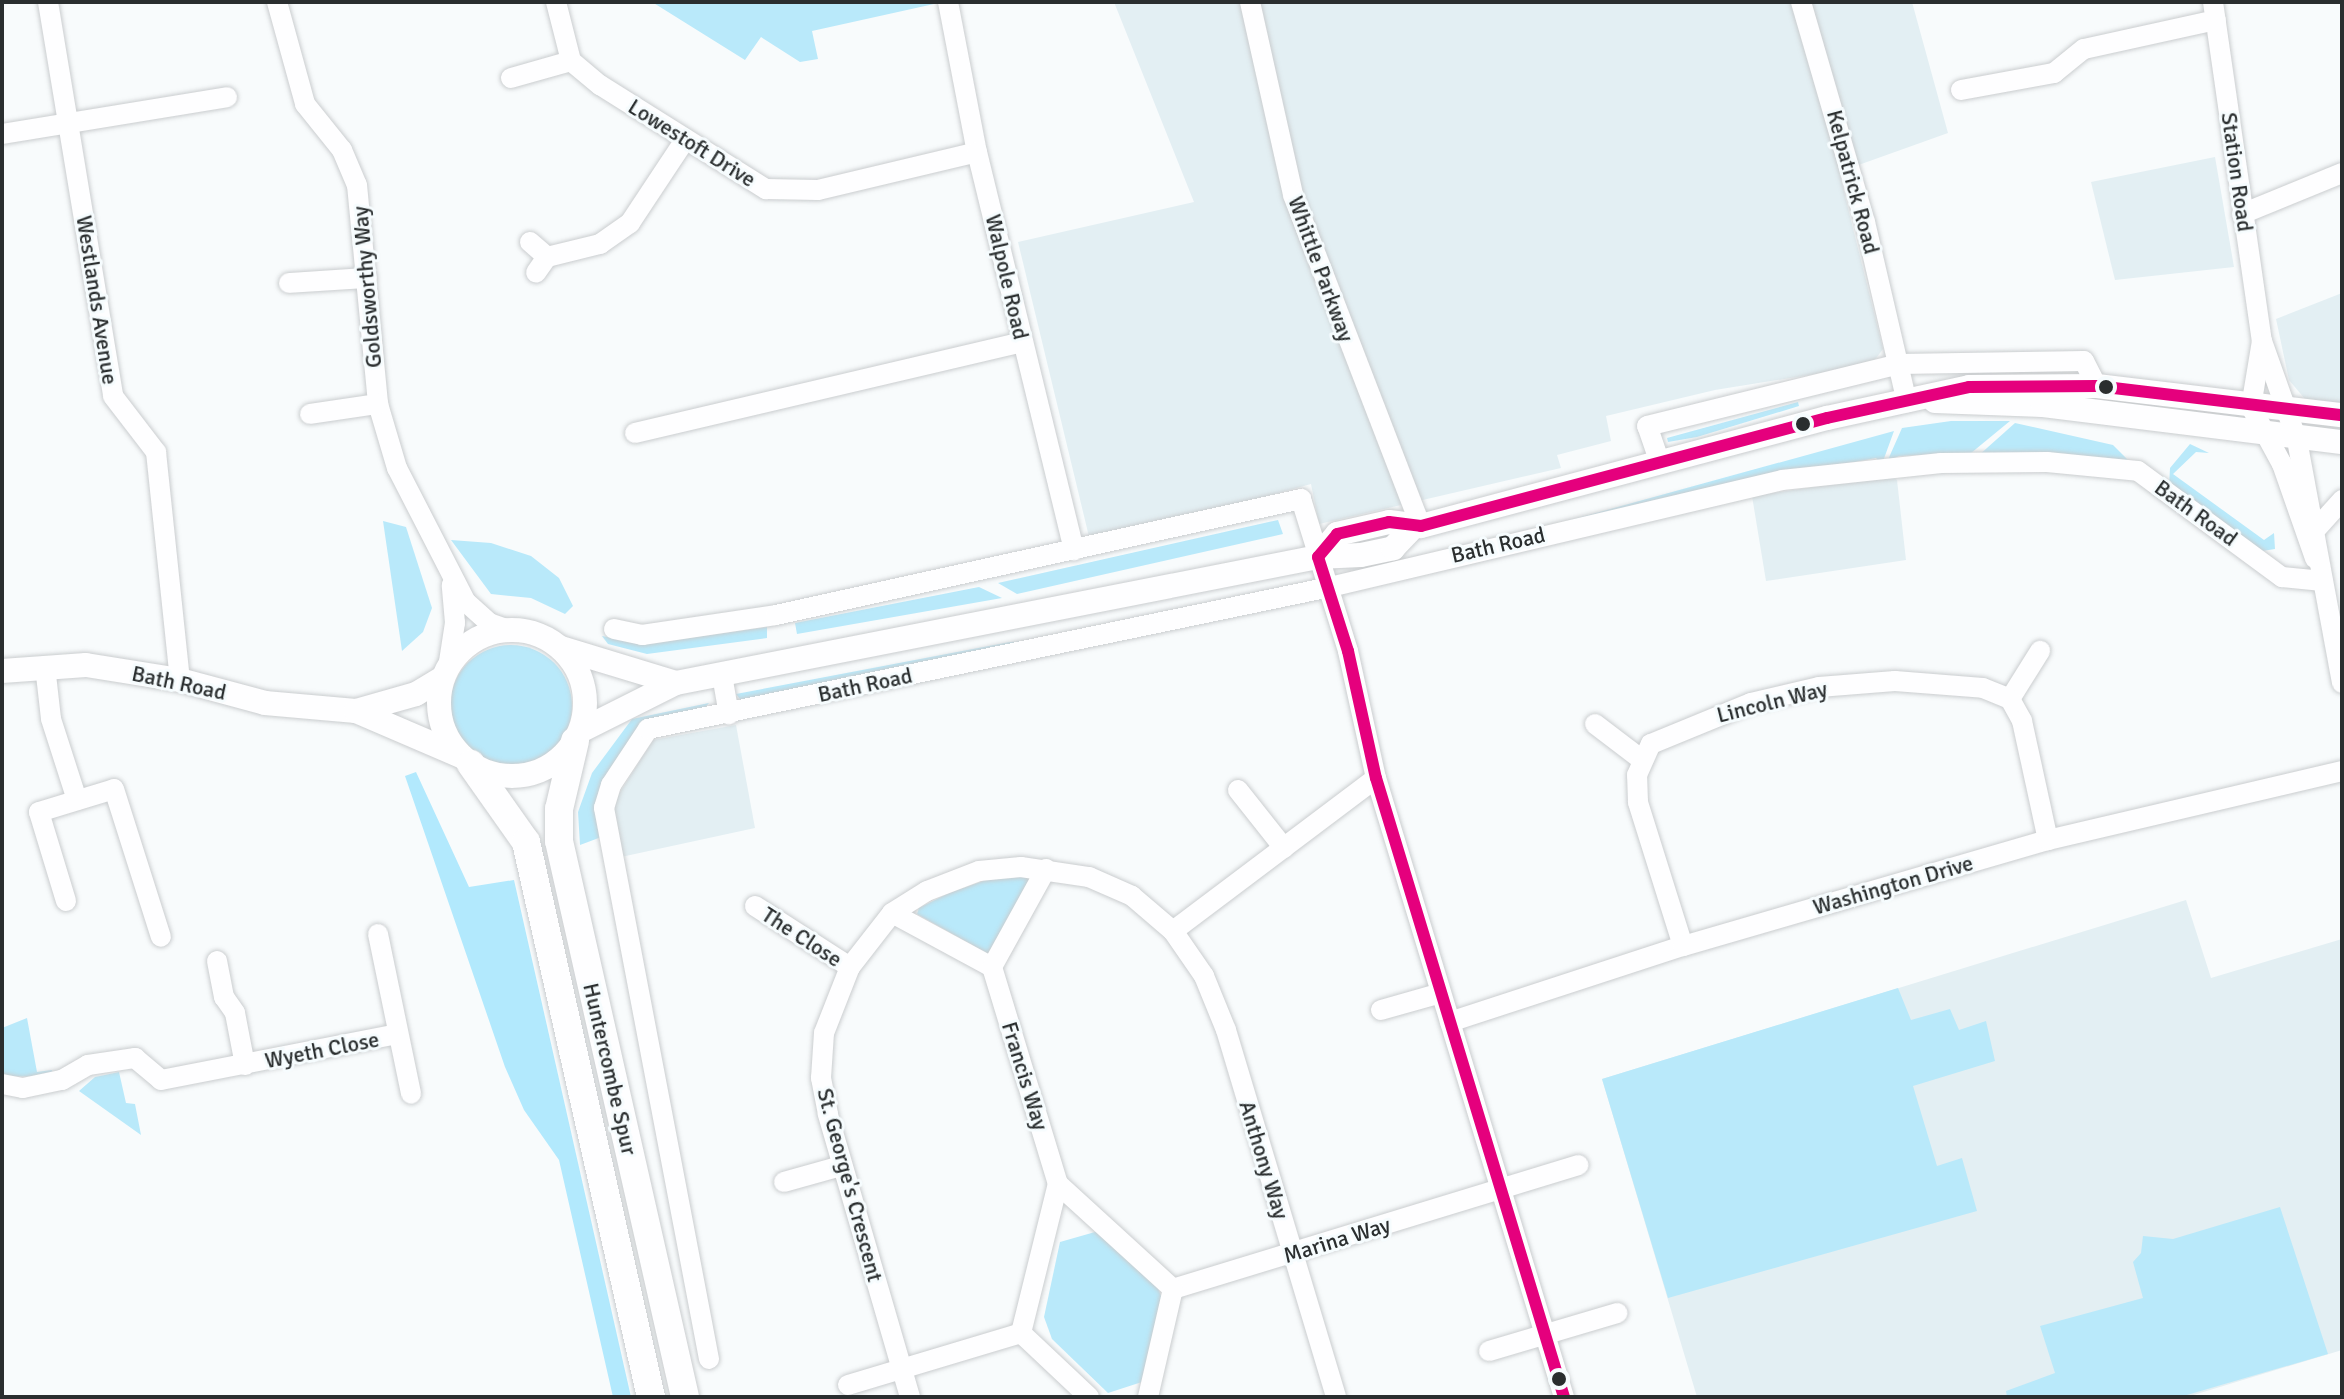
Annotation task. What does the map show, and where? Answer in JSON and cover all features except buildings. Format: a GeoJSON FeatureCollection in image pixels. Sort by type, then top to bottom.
{"type":"FeatureCollection","features":[{"type":"Feature","properties":{"kind":"highway","name":"Huntercombe Spur"},"geometry":{"type":"LineString","coordinates":[[578,736],[559,809],[559,841],[685,1397]]}},
{"type":"Feature","properties":{"kind":"highway","name":"Huntercombe Spur"},"geometry":{"type":"LineString","coordinates":[[466,760],[526,842],[651,1397]]}},
{"type":"Feature","properties":{"kind":"main road","name":"Bath Road"},"geometry":{"type":"LineString","coordinates":[[578,736],[676,683],[1318,557],[1393,548],[1416,527],[1827,418],[1969,387],[2097,386],[2251,407],[2342,415]]}},
{"type":"Feature","properties":{"kind":"main road","name":"Bath Road"},"geometry":{"type":"LineString","coordinates":[[1914,401],[2043,405],[2297,440],[2342,442]]}},
{"type":"Feature","properties":{"kind":"main road"},"geometry":{"type":"LineString","coordinates":[[509,630],[538,634],[561,648],[578,669],[585,692],[578,736],[558,760],[526,776],[501,776],[466,760],[442,726],[445,673],[474,641],[509,630]]}},
{"type":"Feature","properties":{"kind":"main road","name":"Bath Road"},"geometry":{"type":"LineString","coordinates":[[561,648],[676,683]]}},
{"type":"Feature","properties":{"kind":"main road","name":"Bath Road"},"geometry":{"type":"LineString","coordinates":[[2,671],[86,665],[180,680],[265,703],[356,711],[466,760]]}},
{"type":"Feature","properties":{"kind":"main road","name":"Bath Road"},"geometry":{"type":"LineString","coordinates":[[356,711],[416,694],[445,673]]}},
{"type":"Feature","properties":{"kind":"street","name":"Westlands Avenue"},"geometry":{"type":"LineString","coordinates":[[48,2],[113,396],[156,452],[180,680]]}},
{"type":"Feature","properties":{"kind":"street","name":"Goldsworthy Way"},"geometry":{"type":"LineString","coordinates":[[277,2],[305,104],[342,150],[357,185],[378,404],[397,468],[451,577],[477,615],[509,630]]}},
{"type":"Feature","properties":{"kind":"street"},"geometry":{"type":"LineString","coordinates":[[511,78],[571,61],[556,2]]}},
{"type":"Feature","properties":{"kind":"street","name":"Walpole Road"},"geometry":{"type":"LineString","coordinates":[[948,2],[977,152],[1074,550]]}},
{"type":"Feature","properties":{"kind":"street","name":"Whittle Parkway"},"geometry":{"type":"LineString","coordinates":[[1250,2],[1293,195],[1416,527]]}},
{"type":"Feature","properties":{"kind":"street","name":"Kelpatrick Road"},"geometry":{"type":"LineString","coordinates":[[1801,2],[1900,364],[1914,401]]}},
{"type":"Feature","properties":{"kind":"street"},"geometry":{"type":"LineString","coordinates":[[1961,90],[2054,73],[2084,49],[2214,11]]}},
{"type":"Feature","properties":{"kind":"street","name":"Station Road"},"geometry":{"type":"LineString","coordinates":[[2214,11],[2262,341],[2297,440],[2317,528],[2321,573]]}},
{"type":"Feature","properties":{"kind":"street","name":"Lowestoft Drive"},"geometry":{"type":"LineString","coordinates":[[571,61],[685,140],[766,189],[818,190],[977,152]]}},
{"type":"Feature","properties":{"kind":"street"},"geometry":{"type":"LineString","coordinates":[[2,134],[227,97]]}},
{"type":"Feature","properties":{"kind":"street"},"geometry":{"type":"LineString","coordinates":[[530,242],[542,265],[600,244],[630,223],[685,140]]}},
{"type":"Feature","properties":{"kind":"street"},"geometry":{"type":"LineString","coordinates":[[2242,214],[2342,173]]}},
{"type":"Feature","properties":{"kind":"street"},"geometry":{"type":"LineString","coordinates":[[289,283],[367,278]]}},
{"type":"Feature","properties":{"kind":"street","name":"Station Road"},"geometry":{"type":"LineString","coordinates":[[2251,407],[2262,341]]}},
{"type":"Feature","properties":{"kind":"street"},"geometry":{"type":"LineString","coordinates":[[635,433],[1022,342]]}},
{"type":"Feature","properties":{"kind":"street"},"geometry":{"type":"LineString","coordinates":[[1660,463],[1647,426],[1900,364],[2084,361],[2097,386]]}},
{"type":"Feature","properties":{"kind":"street"},"geometry":{"type":"LineString","coordinates":[[310,414],[378,404]]}},
{"type":"Feature","properties":{"kind":"street"},"geometry":{"type":"LineString","coordinates":[[2251,407],[2269,435],[2321,573],[2342,683]]}},
{"type":"Feature","properties":{"kind":"street","name":"Bath Road"},"geometry":{"type":"LineString","coordinates":[[709,1359],[604,808],[611,785],[648,729],[1330,587],[1782,480],[1941,463],[2047,462],[2138,471],[2282,577],[2321,573]]}},
{"type":"Feature","properties":{"kind":"street"},"geometry":{"type":"LineString","coordinates":[[614,629],[642,635],[749,620],[1301,499],[1330,587],[1376,778],[1564,1397]]}},
{"type":"Feature","properties":{"kind":"street"},"geometry":{"type":"LineString","coordinates":[[2317,528],[2342,500]]}},
{"type":"Feature","properties":{"kind":"street","name":"Goldsworthy Way"},"geometry":{"type":"LineString","coordinates":[[445,673],[456,614],[451,577]]}},
{"type":"Feature","properties":{"kind":"street"},"geometry":{"type":"LineString","coordinates":[[2040,651],[2010,699],[2022,721],[2048,840]]}},
{"type":"Feature","properties":{"kind":"street"},"geometry":{"type":"LineString","coordinates":[[45,666],[51,719],[77,800]]}},
{"type":"Feature","properties":{"kind":"street"},"geometry":{"type":"LineString","coordinates":[[722,675],[729,714]]}},
{"type":"Feature","properties":{"kind":"street","name":"Lincoln Way"},"geometry":{"type":"LineString","coordinates":[[1641,759],[1651,744],[1683,727],[1819,687],[1895,681],[1983,688],[2010,699]]}},
{"type":"Feature","properties":{"kind":"street"},"geometry":{"type":"LineString","coordinates":[[1595,724],[1641,759],[1638,802],[1683,946]]}},
{"type":"Feature","properties":{"kind":"street","name":"Washington Drive"},"geometry":{"type":"LineString","coordinates":[[1450,1022],[1683,946],[2048,840],[2342,771]]}},
{"type":"Feature","properties":{"kind":"street"},"geometry":{"type":"LineString","coordinates":[[1173,931],[1376,778]]}},
{"type":"Feature","properties":{"kind":"street"},"geometry":{"type":"LineString","coordinates":[[66,901],[39,812],[114,789],[161,937]]}},
{"type":"Feature","properties":{"kind":"street"},"geometry":{"type":"LineString","coordinates":[[1238,790],[1284,848]]}},
{"type":"Feature","properties":{"kind":"street"},"geometry":{"type":"LineString","coordinates":[[892,913],[992,967],[1046,869]]}},
{"type":"Feature","properties":{"kind":"street","name":"St. George's Crescent"},"geometry":{"type":"LineString","coordinates":[[910,1397],[841,1166],[822,1063],[824,1033],[850,967],[892,913],[927,891],[979,871],[1046,869],[1089,877],[1132,896],[1173,931]]}},
{"type":"Feature","properties":{"kind":"street","name":"The Close"},"geometry":{"type":"LineString","coordinates":[[755,906],[850,967]]}},
{"type":"Feature","properties":{"kind":"street","name":"Anthony Way"},"geometry":{"type":"LineString","coordinates":[[1173,931],[1204,976],[1226,1030],[1336,1397]]}},
{"type":"Feature","properties":{"kind":"street"},"geometry":{"type":"LineString","coordinates":[[378,934],[411,1094]]}},
{"type":"Feature","properties":{"kind":"street","name":"Wyeth Close"},"geometry":{"type":"LineString","coordinates":[[217,961],[245,1065]]}},
{"type":"Feature","properties":{"kind":"street","name":"Francis Way"},"geometry":{"type":"LineString","coordinates":[[992,967],[1058,1184]]}},
{"type":"Feature","properties":{"kind":"street"},"geometry":{"type":"LineString","coordinates":[[1381,1010],[1441,993]]}},
{"type":"Feature","properties":{"kind":"street","name":"Wyeth Close"},"geometry":{"type":"LineString","coordinates":[[2,1084],[23,1088],[62,1080],[88,1065],[135,1058],[161,1080],[398,1034]]}},
{"type":"Feature","properties":{"kind":"street","name":"Marina Way"},"geometry":{"type":"LineString","coordinates":[[1173,1289],[1578,1165]]}},
{"type":"Feature","properties":{"kind":"street"},"geometry":{"type":"LineString","coordinates":[[784,1182],[841,1166]]}},
{"type":"Feature","properties":{"kind":"street"},"geometry":{"type":"LineString","coordinates":[[1021,1333],[1058,1184],[1173,1289],[1148,1397]]}},
{"type":"Feature","properties":{"kind":"street"},"geometry":{"type":"LineString","coordinates":[[1489,1351],[1617,1313]]}},
{"type":"Feature","properties":{"kind":"street"},"geometry":{"type":"LineString","coordinates":[[848,1385],[1021,1333]]}},
{"type":"Feature","properties":{"kind":"street"},"geometry":{"type":"LineString","coordinates":[[1021,1333],[1089,1397]]}},
{"type":"Feature","properties":{"kind":"shaded area"},"geometry":{"type":"Polygon","coordinates":[[[652,2],[934,4],[812,31],[818,59],[800,62],[761,37],[745,60],[652,2]]]}},
{"type":"Feature","properties":{"kind":"shaded area"},"geometry":{"type":"Polygon","coordinates":[[[1114,2],[1912,2],[1948,133],[1839,172],[1883,349],[1871,365],[1715,390],[1606,416],[1611,441],[1557,455],[1561,468],[1319,524],[1311,484],[1091,545],[1018,242],[1194,202],[1114,2]]]}},
{"type":"Feature","properties":{"kind":"shaded area"},"geometry":{"type":"Polygon","coordinates":[[[2215,157],[2234,267],[2115,280],[2091,182],[2215,157]]]}},
{"type":"Feature","properties":{"kind":"shaded area"},"geometry":{"type":"Polygon","coordinates":[[[2342,293],[2342,405],[2305,399],[2289,380],[2276,319],[2342,293]]]}},
{"type":"Feature","properties":{"kind":"shaded area"},"geometry":{"type":"Polygon","coordinates":[[[1798,402],[1799,406],[1697,437],[1668,442],[1667,438],[1798,402]]]}},
{"type":"Feature","properties":{"kind":"shaded area"},"geometry":{"type":"Polygon","coordinates":[[[1951,421],[2010,421],[1965,458],[1961,453],[1899,456],[1887,462],[1902,428],[1951,421]]]}},
{"type":"Feature","properties":{"kind":"shaded area"},"geometry":{"type":"Polygon","coordinates":[[[2015,423],[2113,445],[2134,466],[1978,456],[2015,423]]]}},
{"type":"Feature","properties":{"kind":"shaded area"},"geometry":{"type":"Polygon","coordinates":[[[1894,431],[1882,464],[1876,458],[1725,486],[1545,527],[1894,431]]]}},
{"type":"Feature","properties":{"kind":"shaded area"},"geometry":{"type":"Polygon","coordinates":[[[2190,444],[2209,453],[2196,452],[2173,474],[2264,540],[2274,533],[2275,549],[2262,551],[2169,487],[2170,468],[2190,444]]]}},
{"type":"Feature","properties":{"kind":"shaded area"},"geometry":{"type":"Polygon","coordinates":[[[1891,476],[1897,480],[1906,560],[1766,581],[1752,496],[1891,476]]]}},
{"type":"Feature","properties":{"kind":"shaded area"},"geometry":{"type":"Polygon","coordinates":[[[1278,520],[1283,534],[1017,594],[998,583],[1278,520]]]}},
{"type":"Feature","properties":{"kind":"shaded area"},"geometry":{"type":"Polygon","coordinates":[[[383,521],[406,527],[432,608],[423,632],[402,651],[383,521]]]}},
{"type":"Feature","properties":{"kind":"shaded area"},"geometry":{"type":"Polygon","coordinates":[[[451,540],[491,543],[531,556],[559,578],[573,606],[565,614],[531,598],[491,594],[451,540]]]}},
{"type":"Feature","properties":{"kind":"shaded area"},"geometry":{"type":"Polygon","coordinates":[[[979,587],[1002,598],[797,634],[795,623],[979,587]]]}},
{"type":"Feature","properties":{"kind":"shaded area"},"geometry":{"type":"Polygon","coordinates":[[[767,627],[767,638],[647,654],[608,644],[602,636],[644,644],[767,627]]]}},
{"type":"Feature","properties":{"kind":"shaded area"},"geometry":{"type":"Polygon","coordinates":[[[1046,641],[743,703],[736,694],[1010,642],[1046,641]]]}},
{"type":"Feature","properties":{"kind":"shaded area"},"geometry":{"type":"Polygon","coordinates":[[[511,645],[535,649],[554,663],[568,682],[572,706],[568,730],[554,749],[535,763],[511,767],[487,763],[468,749],[454,730],[450,706],[454,682],[468,663],[487,649],[511,645]]]}},
{"type":"Feature","properties":{"kind":"shaded area"},"geometry":{"type":"Polygon","coordinates":[[[709,703],[702,711],[645,722],[610,774],[604,836],[580,845],[578,812],[592,773],[632,719],[709,703]]]}},
{"type":"Feature","properties":{"kind":"shaded area"},"geometry":{"type":"Polygon","coordinates":[[[736,725],[755,828],[621,857],[612,805],[653,740],[736,725]]]}},
{"type":"Feature","properties":{"kind":"shaded area"},"geometry":{"type":"Polygon","coordinates":[[[416,772],[469,887],[514,880],[631,1397],[613,1397],[559,1160],[524,1110],[505,1067],[405,776],[416,772]]]}},
{"type":"Feature","properties":{"kind":"shaded area"},"geometry":{"type":"Polygon","coordinates":[[[1025,876],[1034,882],[990,955],[917,914],[919,908],[949,893],[989,879],[1025,876]]]}},
{"type":"Feature","properties":{"kind":"shaded area"},"geometry":{"type":"Polygon","coordinates":[[[2186,900],[2211,978],[2342,939],[2342,1350],[2187,1397],[1697,1397],[1602,1079],[2186,900]]]}},
{"type":"Feature","properties":{"kind":"shaded area"},"geometry":{"type":"Polygon","coordinates":[[[1898,988],[1911,1020],[1950,1009],[1959,1030],[1986,1021],[1995,1061],[1913,1086],[1937,1166],[1962,1158],[1977,1211],[1668,1298],[1602,1079],[1898,988]]]}},
{"type":"Feature","properties":{"kind":"shaded area"},"geometry":{"type":"Polygon","coordinates":[[[27,1018],[37,1072],[52,1070],[54,1077],[2,1076],[2,1028],[27,1018]]]}},
{"type":"Feature","properties":{"kind":"shaded area"},"geometry":{"type":"Polygon","coordinates":[[[119,1072],[126,1103],[135,1104],[141,1135],[79,1091],[95,1077],[119,1072]]]}},
{"type":"Feature","properties":{"kind":"shaded area"},"geometry":{"type":"Polygon","coordinates":[[[2280,1207],[2328,1354],[2180,1397],[2007,1397],[2006,1391],[2055,1373],[2040,1326],[2143,1298],[2133,1262],[2141,1253],[2143,1236],[2173,1239],[2280,1207]]]}},
{"type":"Feature","properties":{"kind":"shaded area"},"geometry":{"type":"Polygon","coordinates":[[[1102,1230],[1156,1282],[1164,1305],[1145,1381],[1108,1393],[1052,1339],[1044,1317],[1060,1242],[1102,1230]]]}},
{"type":"Feature","properties":{"kind":"transit line"},"geometry":{"type":"LineString","coordinates":[[1318,557],[1337,534],[1389,522],[1421,526],[1827,418],[1969,387],[2097,386],[2342,415]]}},
{"type":"Feature","properties":{"kind":"transit line"},"geometry":{"type":"LineString","coordinates":[[1318,557],[1348,651],[1376,778],[1564,1397]]}}]}
